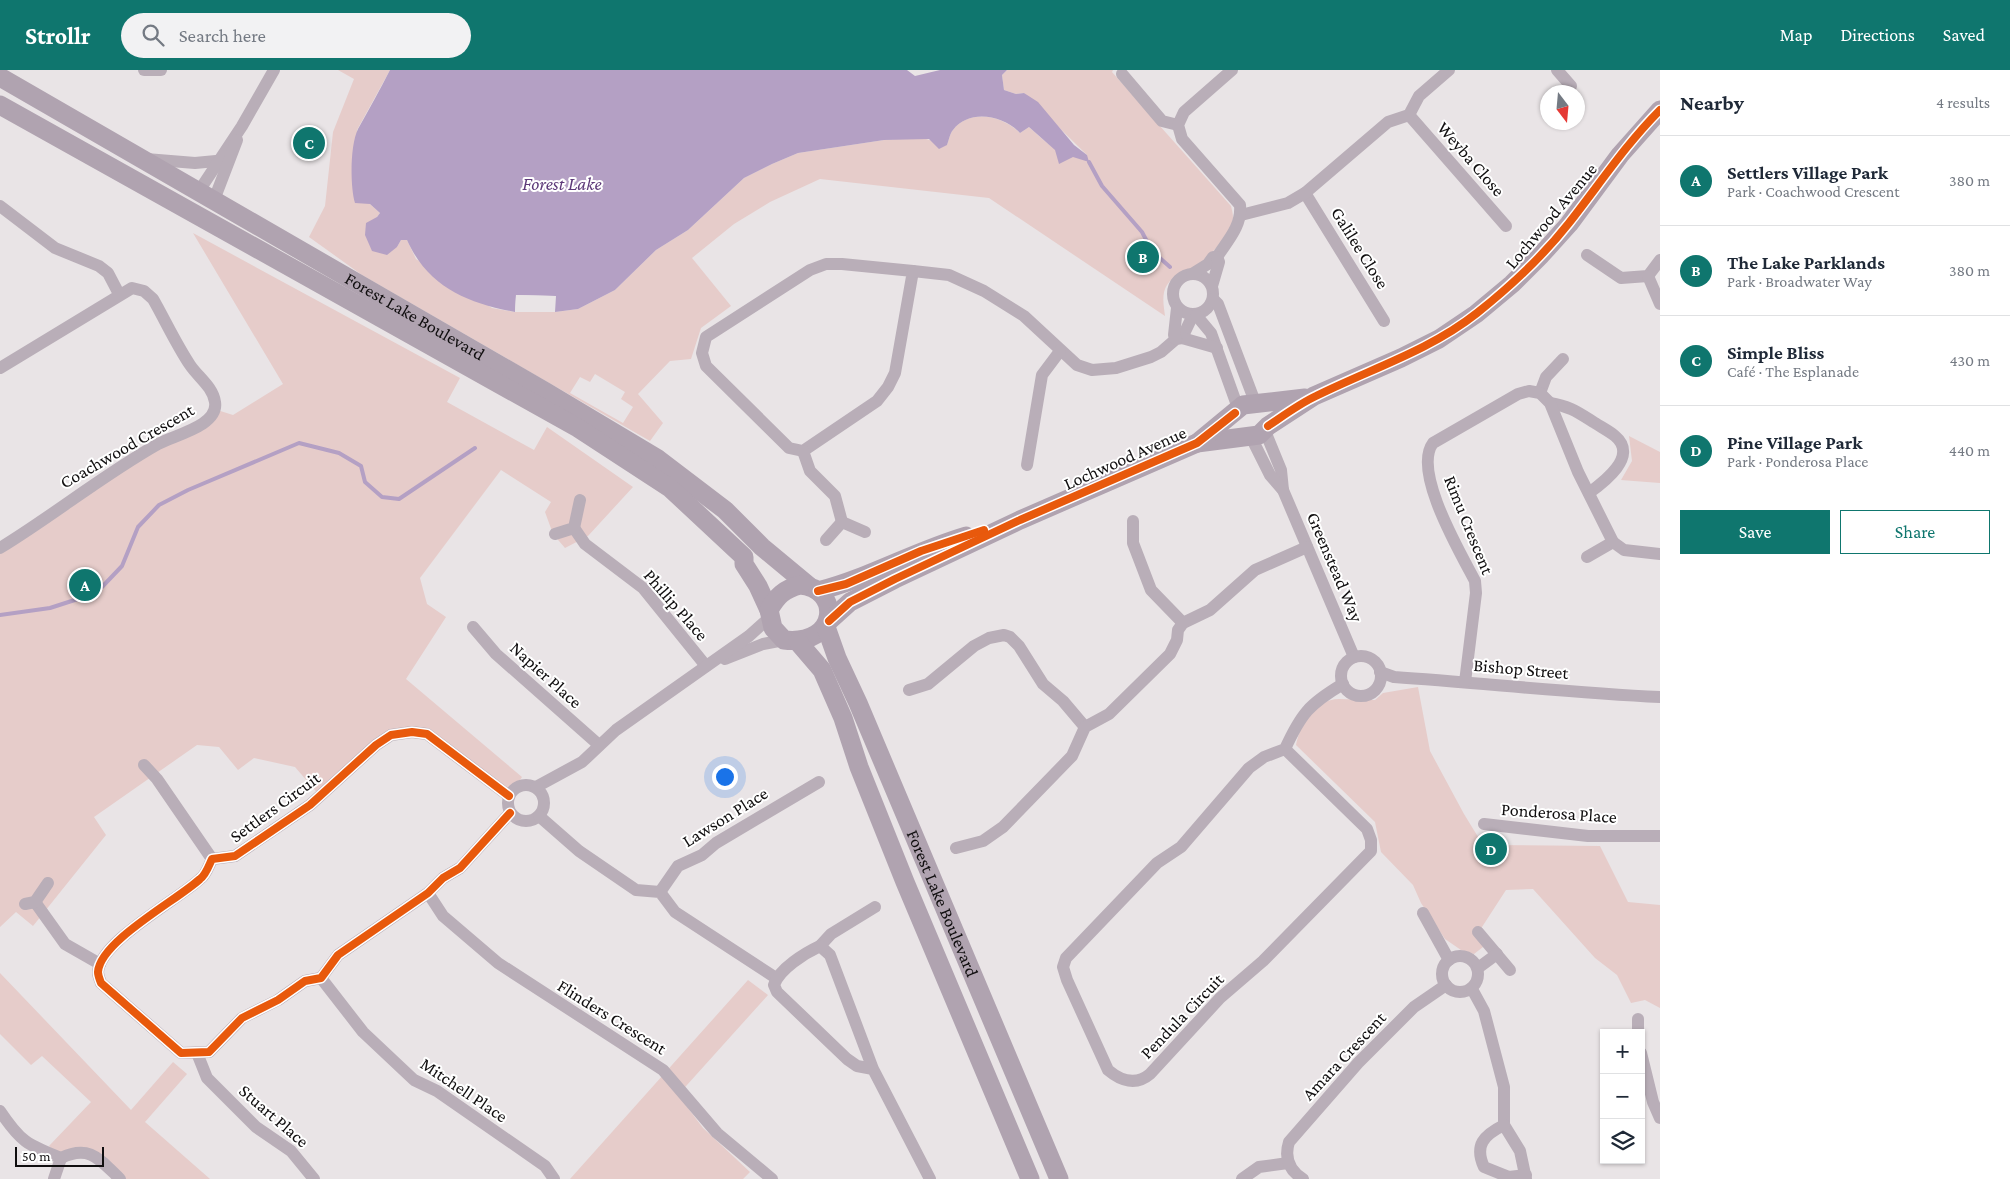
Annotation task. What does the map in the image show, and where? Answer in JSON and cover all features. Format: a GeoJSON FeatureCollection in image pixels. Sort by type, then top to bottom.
{"type":"FeatureCollection","features":[{"type":"Feature","properties":{"kind":"main road","name":"Forest Lake Boulevard"},"geometry":{"type":"LineString","coordinates":[[0,77],[142,158],[200,206],[404,329],[620,454],[670,488],[744,558],[744,564],[758,586],[769,614]]}},
{"type":"Feature","properties":{"kind":"main road","name":"Forest Lake Boulevard"},"geometry":{"type":"LineString","coordinates":[[0,105],[200,206],[658,459],[725,510],[762,547],[814,588]]}},
{"type":"Feature","properties":{"kind":"main road","name":"Lochwood Avenue"},"geometry":{"type":"LineString","coordinates":[[827,624],[850,602],[1020,520],[1197,444],[1257,432],[1314,396],[1401,358],[1439,339],[1498,296],[1542,255],[1569,224],[1620,155],[1660,110]]}},
{"type":"Feature","properties":{"kind":"main road","name":"Lochwood Avenue"},"geometry":{"type":"LineString","coordinates":[[1197,444],[1247,407],[1314,396]]}},
{"type":"Feature","properties":{"kind":"main road"},"geometry":{"type":"LineString","coordinates":[[1247,407],[1268,414],[1257,432],[1236,427],[1247,407]]}},
{"type":"Feature","properties":{"kind":"main road","name":"Lochwood Avenue"},"geometry":{"type":"LineString","coordinates":[[814,588],[846,584],[948,541],[1020,520]]}},
{"type":"Feature","properties":{"kind":"main road"},"geometry":{"type":"LineString","coordinates":[[800,585],[814,588],[826,604],[827,624],[807,640],[791,641],[773,628],[769,614],[777,597],[783,592],[800,585]]}},
{"type":"Feature","properties":{"kind":"main road","name":"Forest Lake Boulevard"},"geometry":{"type":"LineString","coordinates":[[827,624],[834,651],[858,703],[1058,1179]]}},
{"type":"Feature","properties":{"kind":"main road","name":"Forest Lake Boulevard"},"geometry":{"type":"LineString","coordinates":[[791,641],[822,670],[843,718],[859,767],[902,874],[1030,1179]]}},
{"type":"Feature","properties":{"kind":"street"},"geometry":{"type":"LineString","coordinates":[[144,70],[161,70]]}},
{"type":"Feature","properties":{"kind":"street"},"geometry":{"type":"LineString","coordinates":[[200,206],[274,70]]}},
{"type":"Feature","properties":{"kind":"street"},"geometry":{"type":"LineString","coordinates":[[1232,70],[1184,112],[1178,125],[1182,139],[1240,205],[1241,215],[1237,226],[1217,257],[1213,257],[1208,264],[1192,274],[1181,278],[1174,286],[1172,298],[1178,308],[1184,313],[1195,315],[1211,333],[1247,407]]}},
{"type":"Feature","properties":{"kind":"street"},"geometry":{"type":"LineString","coordinates":[[1241,215],[1272,209],[1288,203],[1305,193],[1388,122],[1409,115],[1419,96],[1448,70]]}},
{"type":"Feature","properties":{"kind":"street"},"geometry":{"type":"LineString","coordinates":[[1557,70],[1570,85]]}},
{"type":"Feature","properties":{"kind":"street"},"geometry":{"type":"LineString","coordinates":[[1122,74],[1162,121],[1178,125]]}},
{"type":"Feature","properties":{"kind":"street","name":"Weyba Close"},"geometry":{"type":"LineString","coordinates":[[1409,115],[1506,226]]}},
{"type":"Feature","properties":{"kind":"street"},"geometry":{"type":"LineString","coordinates":[[200,206],[216,161],[242,126]]}},
{"type":"Feature","properties":{"kind":"street"},"geometry":{"type":"LineString","coordinates":[[142,158],[195,163],[216,161]]}},
{"type":"Feature","properties":{"kind":"street","name":"Galilee Close"},"geometry":{"type":"LineString","coordinates":[[1305,193],[1384,321]]}},
{"type":"Feature","properties":{"kind":"street"},"geometry":{"type":"LineString","coordinates":[[0,206],[55,248],[99,266],[108,273],[119,294]]}},
{"type":"Feature","properties":{"kind":"street"},"geometry":{"type":"LineString","coordinates":[[1587,255],[1621,278],[1648,276],[1660,260]]}},
{"type":"Feature","properties":{"kind":"street"},"geometry":{"type":"LineString","coordinates":[[913,271],[895,373],[888,387],[877,401],[803,451],[789,448],[706,366],[702,353],[706,337],[810,270],[826,264],[842,264],[913,271],[949,275],[984,290],[1024,316],[1077,365],[1103,371],[1151,357],[1179,338],[1195,315],[1207,309],[1219,262],[1217,257]]}},
{"type":"Feature","properties":{"kind":"street"},"geometry":{"type":"LineString","coordinates":[[1192,274],[1204,277],[1218,304],[1247,407]]}},
{"type":"Feature","properties":{"kind":"street"},"geometry":{"type":"LineString","coordinates":[[1648,276],[1660,304]]}},
{"type":"Feature","properties":{"kind":"street","name":"Coachwood Crescent"},"geometry":{"type":"LineString","coordinates":[[0,368],[119,294],[132,288],[144,291],[153,299],[190,364],[212,392],[216,404],[212,416],[205,423],[159,443],[0,548]]}},
{"type":"Feature","properties":{"kind":"street"},"geometry":{"type":"LineString","coordinates":[[1178,308],[1174,335],[1217,348]]}},
{"type":"Feature","properties":{"kind":"street"},"geometry":{"type":"LineString","coordinates":[[1028,465],[1042,375],[1060,351]]}},
{"type":"Feature","properties":{"kind":"street"},"geometry":{"type":"LineString","coordinates":[[1563,359],[1546,377],[1540,393],[1550,403],[1589,493],[1613,542],[1624,550],[1660,554]]}},
{"type":"Feature","properties":{"kind":"street","name":"Rimu Crescent"},"geometry":{"type":"LineString","coordinates":[[1465,682],[1476,594],[1474,581],[1434,495],[1427,460],[1428,450],[1433,443],[1518,394],[1528,392],[1540,393]]}},
{"type":"Feature","properties":{"kind":"street"},"geometry":{"type":"LineString","coordinates":[[1550,403],[1568,406],[1616,437],[1623,448],[1622,460],[1611,477],[1589,493]]}},
{"type":"Feature","properties":{"kind":"street","name":"Greenstead Way"},"geometry":{"type":"LineString","coordinates":[[1257,432],[1281,470],[1283,490],[1354,657]]}},
{"type":"Feature","properties":{"kind":"street"},"geometry":{"type":"LineString","coordinates":[[803,451],[810,471],[835,496],[842,522]]}},
{"type":"Feature","properties":{"kind":"street"},"geometry":{"type":"LineString","coordinates":[[555,534],[574,528],[580,500]]}},
{"type":"Feature","properties":{"kind":"street"},"geometry":{"type":"LineString","coordinates":[[1133,521],[1133,543],[1151,590],[1184,623]]}},
{"type":"Feature","properties":{"kind":"street"},"geometry":{"type":"LineString","coordinates":[[842,522],[865,532]]}},
{"type":"Feature","properties":{"kind":"street"},"geometry":{"type":"LineString","coordinates":[[826,540],[842,522]]}},
{"type":"Feature","properties":{"kind":"street","name":"Phillip Place"},"geometry":{"type":"LineString","coordinates":[[574,528],[585,544],[642,588],[706,666]]}},
{"type":"Feature","properties":{"kind":"street"},"geometry":{"type":"LineString","coordinates":[[1586,557],[1613,542]]}},
{"type":"Feature","properties":{"kind":"street"},"geometry":{"type":"LineString","coordinates":[[956,848],[983,841],[1002,827],[1072,756],[1085,726],[1109,714],[1170,654],[1177,640],[1178,630],[1184,623],[1210,610],[1255,570],[1308,547]]}},
{"type":"Feature","properties":{"kind":"street"},"geometry":{"type":"LineString","coordinates":[[536,787],[544,803],[539,816],[523,821],[510,813],[509,796],[521,785],[536,787],[582,762],[616,730],[749,636],[769,614]]}},
{"type":"Feature","properties":{"kind":"street","name":"Napier Place"},"geometry":{"type":"LineString","coordinates":[[473,628],[496,654],[600,745]]}},
{"type":"Feature","properties":{"kind":"street"},"geometry":{"type":"LineString","coordinates":[[909,690],[928,684],[974,646],[989,638],[1004,635],[1010,637],[1019,646],[1043,684],[1063,701],[1085,726]]}},
{"type":"Feature","properties":{"kind":"street"},"geometry":{"type":"LineString","coordinates":[[706,666],[764,644],[791,641]]}},
{"type":"Feature","properties":{"kind":"street"},"geometry":{"type":"LineString","coordinates":[[1360,656],[1373,660],[1380,672],[1378,686],[1367,695],[1353,694],[1342,684],[1342,668],[1354,657],[1360,656]]}},
{"type":"Feature","properties":{"kind":"street","name":"Bishop Street"},"geometry":{"type":"LineString","coordinates":[[1380,672],[1394,677],[1558,688],[1598,694],[1660,696]]}},
{"type":"Feature","properties":{"kind":"street"},"geometry":{"type":"LineString","coordinates":[[1285,749],[1298,721],[1317,699],[1342,684]]}},
{"type":"Feature","properties":{"kind":"street","name":"Settlers Circuit"},"geometry":{"type":"LineString","coordinates":[[212,859],[235,856],[310,805],[376,745],[391,735],[412,732],[427,734],[509,796]]}},
{"type":"Feature","properties":{"kind":"street","name":"Pendula Circuit"},"geometry":{"type":"LineString","coordinates":[[1285,749],[1367,829],[1371,851],[1263,961],[1220,998],[1150,1074],[1138,1082],[1117,1076],[1108,1070],[1067,980],[1063,967],[1066,958],[1157,863],[1180,847],[1248,768],[1264,757],[1285,749]]}},
{"type":"Feature","properties":{"kind":"street"},"geometry":{"type":"LineString","coordinates":[[144,765],[157,779],[212,859],[202,879],[142,921],[108,953],[100,964],[98,973],[101,983],[181,1053],[210,1052],[242,1018],[278,1000],[304,980],[321,978],[338,955],[428,893],[443,878],[460,868],[510,813]]}},
{"type":"Feature","properties":{"kind":"street","name":"Lawson Place"},"geometry":{"type":"LineString","coordinates":[[660,892],[678,866],[702,856],[716,843],[819,782]]}},
{"type":"Feature","properties":{"kind":"street"},"geometry":{"type":"LineString","coordinates":[[539,816],[579,851],[636,890],[660,892],[675,912],[776,978]]}},
{"type":"Feature","properties":{"kind":"street","name":"Ponderosa Place"},"geometry":{"type":"LineString","coordinates":[[1484,824],[1588,836],[1660,836]]}},
{"type":"Feature","properties":{"kind":"street"},"geometry":{"type":"LineString","coordinates":[[48,883],[30,903],[65,944],[100,964]]}},
{"type":"Feature","properties":{"kind":"street","name":"Flinders Crescent"},"geometry":{"type":"LineString","coordinates":[[428,893],[443,916],[498,963],[663,1070],[717,1132],[772,1179]]}},
{"type":"Feature","properties":{"kind":"street"},"geometry":{"type":"LineString","coordinates":[[873,1069],[857,1066],[848,1059],[777,992],[774,985],[776,978],[809,952],[820,946],[831,934],[876,907]]}},
{"type":"Feature","properties":{"kind":"street"},"geometry":{"type":"LineString","coordinates":[[1423,913],[1450,960]]}},
{"type":"Feature","properties":{"kind":"street"},"geometry":{"type":"LineString","coordinates":[[1478,932],[1510,970]]}},
{"type":"Feature","properties":{"kind":"street"},"geometry":{"type":"LineString","coordinates":[[820,946],[830,955],[873,1069],[930,1179]]}},
{"type":"Feature","properties":{"kind":"street"},"geometry":{"type":"LineString","coordinates":[[1478,968],[1496,954]]}},
{"type":"Feature","properties":{"kind":"street"},"geometry":{"type":"LineString","coordinates":[[1466,957],[1478,968],[1478,977],[1472,988],[1466,991],[1455,992],[1446,985],[1442,972],[1450,960],[1466,957]]}},
{"type":"Feature","properties":{"kind":"street","name":"Mitchell Place"},"geometry":{"type":"LineString","coordinates":[[321,978],[363,1032],[414,1080],[437,1091],[545,1166],[554,1179]]}},
{"type":"Feature","properties":{"kind":"street","name":"Amara Crescent"},"geometry":{"type":"LineString","coordinates":[[1288,1163],[1286,1152],[1289,1142],[1339,1085],[1414,1007],[1446,985]]}},
{"type":"Feature","properties":{"kind":"street"},"geometry":{"type":"LineString","coordinates":[[1472,988],[1484,1010],[1504,1087],[1504,1125],[1520,1151],[1526,1177],[1509,1177],[1484,1167],[1478,1155],[1480,1146],[1492,1131],[1504,1125]]}},
{"type":"Feature","properties":{"kind":"street"},"geometry":{"type":"LineString","coordinates":[[1638,1019],[1638,1029]]}},
{"type":"Feature","properties":{"kind":"street","name":"Stuart Place"},"geometry":{"type":"LineString","coordinates":[[197,1053],[206,1078],[256,1127],[291,1152],[314,1179]]}},
{"type":"Feature","properties":{"kind":"street"},"geometry":{"type":"LineString","coordinates":[[1645,1069],[1653,1102],[1660,1118]]}},
{"type":"Feature","properties":{"kind":"street"},"geometry":{"type":"LineString","coordinates":[[0,1110],[16,1134],[32,1147],[61,1158],[74,1152],[94,1155],[120,1179]]}},
{"type":"Feature","properties":{"kind":"street"},"geometry":{"type":"LineString","coordinates":[[54,1179],[61,1158]]}},
{"type":"Feature","properties":{"kind":"street"},"geometry":{"type":"LineString","coordinates":[[1242,1179],[1258,1167],[1288,1163],[1291,1170],[1304,1179]]}},
{"type":"Feature","properties":{"kind":"shaded area"},"geometry":{"type":"Polygon","coordinates":[[[338,70],[390,70],[357,130],[370,204],[380,213],[377,217],[397,247],[401,240],[407,240],[416,259],[492,308],[515,312],[555,312],[578,309],[615,290],[656,250],[688,230],[744,178],[798,153],[884,140],[919,137],[947,145],[952,131],[960,123],[968,119],[986,117],[1005,122],[1020,133],[1029,127],[1048,144],[1062,152],[1078,156],[1087,155],[1024,93],[1016,94],[1004,90],[1002,75],[1007,70],[1113,70],[1112,72],[1231,206],[1233,218],[1232,224],[1219,245],[1207,258],[1192,269],[1180,274],[1167,285],[1163,296],[1165,316],[989,198],[820,179],[770,202],[734,224],[692,258],[731,306],[701,328],[691,359],[670,361],[638,394],[663,423],[650,441],[362,275],[309,237],[325,206],[333,132],[354,79],[338,70]],[[595,374],[590,382],[580,377],[570,393],[623,423],[633,407],[621,399],[625,392],[595,374]]]}},
{"type":"Feature","properties":{"kind":"shaded area"},"geometry":{"type":"Polygon","coordinates":[[[193,233],[460,378],[447,402],[534,450],[547,427],[633,487],[588,536],[565,548],[553,534],[545,512],[551,502],[501,470],[420,578],[427,604],[446,617],[406,679],[522,777],[509,796],[427,734],[391,735],[320,796],[295,767],[254,758],[238,770],[219,747],[197,745],[94,817],[106,835],[33,926],[16,912],[0,927],[0,548],[66,502],[205,423],[214,409],[233,415],[283,384],[193,233]]]}},
{"type":"Feature","properties":{"kind":"shaded area"},"geometry":{"type":"Polygon","coordinates":[[[1629,436],[1660,452],[1660,483],[1621,480],[1632,461],[1629,436]]]}},
{"type":"Feature","properties":{"kind":"shaded area"},"geometry":{"type":"Polygon","coordinates":[[[1418,687],[1430,751],[1483,845],[1600,846],[1628,902],[1660,905],[1660,1008],[1645,1000],[1631,1003],[1617,975],[1595,958],[1533,889],[1506,890],[1482,927],[1483,947],[1474,954],[1461,950],[1445,939],[1421,903],[1413,885],[1381,852],[1375,822],[1296,745],[1301,729],[1310,714],[1323,703],[1339,699],[1375,700],[1383,693],[1418,687]]]}},
{"type":"Feature","properties":{"kind":"shaded area"},"geometry":{"type":"Polygon","coordinates":[[[0,973],[131,1110],[173,1062],[187,1074],[145,1122],[210,1179],[120,1179],[94,1155],[61,1158],[49,1146],[91,1102],[42,1056],[31,1065],[0,1034],[0,973]]]}},
{"type":"Feature","properties":{"kind":"shaded area"},"geometry":{"type":"Polygon","coordinates":[[[748,980],[768,995],[678,1095],[703,1128],[750,1172],[743,1179],[570,1179],[748,980]]]}},
{"type":"Feature","properties":{"kind":"water","name":"Forest Lake"},"geometry":{"type":"Polygon","coordinates":[[[390,70],[907,70],[915,76],[940,70],[1007,70],[1002,75],[1004,90],[1016,94],[1024,93],[1038,102],[1074,145],[1087,155],[1089,162],[1073,157],[1059,164],[1055,150],[1029,127],[1020,133],[1005,122],[987,117],[968,119],[960,123],[952,131],[947,145],[939,149],[929,139],[884,140],[798,153],[744,178],[688,230],[656,250],[615,290],[578,309],[555,312],[555,296],[516,295],[515,312],[481,304],[451,290],[426,270],[407,240],[401,240],[397,247],[387,255],[372,251],[365,235],[366,223],[377,217],[380,213],[370,204],[355,203],[353,196],[352,155],[358,129],[390,70]]]}},
{"type":"Feature","properties":{"kind":"pier"},"geometry":{"type":"Polygon","coordinates":[[[516,295],[556,296],[555,312],[553,312],[553,299],[518,298],[518,312],[515,312],[516,295]]]}},
{"type":"Feature","properties":{"kind":"waterway"},"geometry":{"type":"LineString","coordinates":[[1089,162],[1102,186],[1142,232],[1152,251],[1170,267]]}},
{"type":"Feature","properties":{"kind":"waterway"},"geometry":{"type":"LineString","coordinates":[[0,615],[50,608],[84,597],[102,587],[122,566],[138,527],[159,505],[188,490],[299,443],[339,453],[361,466],[365,482],[382,497],[399,499],[475,448]]}},
{"type":"Feature","properties":{"kind":"cycle path"},"geometry":{"type":"LineString","coordinates":[[1268,426],[1310,399],[1419,349],[1459,326],[1477,313],[1514,281],[1548,247],[1569,223],[1624,151],[1660,110]]}},
{"type":"Feature","properties":{"kind":"cycle path"},"geometry":{"type":"LineString","coordinates":[[829,621],[850,602],[895,579],[1020,520],[1197,443],[1235,413]]}},
{"type":"Feature","properties":{"kind":"cycle path"},"geometry":{"type":"LineString","coordinates":[[818,591],[846,584],[921,551],[984,530]]}},
{"type":"Feature","properties":{"kind":"cycle path"},"geometry":{"type":"LineString","coordinates":[[509,796],[427,734],[412,732],[391,735],[376,745],[310,805],[235,856],[212,859],[202,877],[142,921],[112,947],[102,960],[98,972],[101,983],[181,1053],[209,1052],[242,1018],[278,1000],[305,981],[321,978],[338,955],[428,893],[443,878],[460,868],[510,813]]}},
{"type":"Feature","properties":{"kind":"place","name":"Simple Bliss"},"geometry":{"type":"Point","coordinates":[309,143]}},
{"type":"Feature","properties":{"kind":"place","name":"The Lake Parklands"},"geometry":{"type":"Point","coordinates":[1143,257]}},
{"type":"Feature","properties":{"kind":"place","name":"Settlers Village Park"},"geometry":{"type":"Point","coordinates":[85,585]}},
{"type":"Feature","properties":{"kind":"place","name":"Pine Village Park"},"geometry":{"type":"Point","coordinates":[1491,849]}}]}
